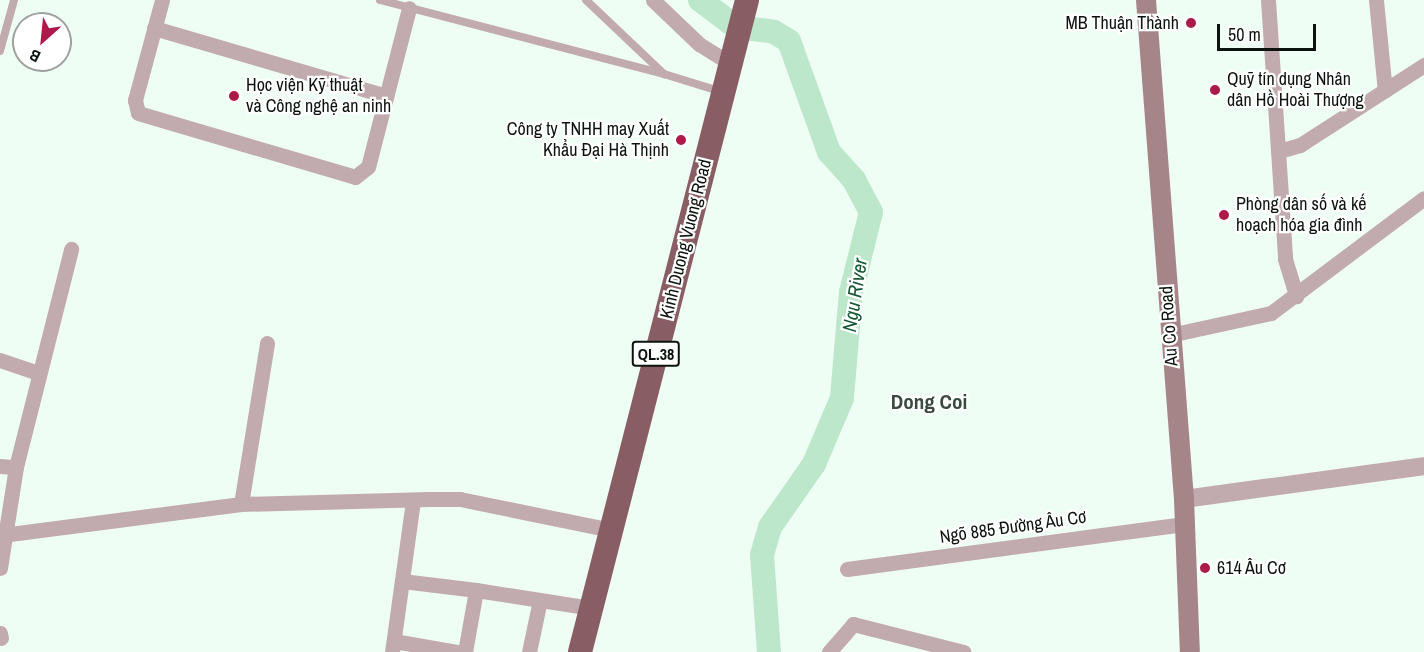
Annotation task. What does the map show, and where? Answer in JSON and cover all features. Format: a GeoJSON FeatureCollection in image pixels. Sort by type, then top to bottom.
{"type":"FeatureCollection","features":[{"type":"Feature","properties":{"kind":"highway","name":"Kinh Duong Vuong Road"},"geometry":{"type":"LineString","coordinates":[[580,652],[747,0]]}},
{"type":"Feature","properties":{"kind":"main road","name":"Au Co Road"},"geometry":{"type":"LineString","coordinates":[[1146,0],[1184,499],[1190,652]]}},
{"type":"Feature","properties":{"kind":"street"},"geometry":{"type":"LineString","coordinates":[[162,0],[135,100],[142,117],[355,177],[368,167],[409,8]]}},
{"type":"Feature","properties":{"kind":"street"},"geometry":{"type":"LineString","coordinates":[[653,0],[699,45],[732,60]]}},
{"type":"Feature","properties":{"kind":"street"},"geometry":{"type":"LineString","coordinates":[[1268,0],[1285,259],[1296,296]]}},
{"type":"Feature","properties":{"kind":"street"},"geometry":{"type":"LineString","coordinates":[[1376,0],[1385,91]]}},
{"type":"Feature","properties":{"kind":"street"},"geometry":{"type":"LineString","coordinates":[[154,28],[386,96]]}},
{"type":"Feature","properties":{"kind":"street"},"geometry":{"type":"LineString","coordinates":[[1279,151],[1300,145],[1424,65]]}},
{"type":"Feature","properties":{"kind":"street"},"geometry":{"type":"LineString","coordinates":[[1170,335],[1266,316],[1296,296],[1424,198]]}},
{"type":"Feature","properties":{"kind":"street"},"geometry":{"type":"LineString","coordinates":[[0,568],[8,466],[38,373],[71,249]]}},
{"type":"Feature","properties":{"kind":"street"},"geometry":{"type":"LineString","coordinates":[[241,504],[267,343]]}},
{"type":"Feature","properties":{"kind":"street"},"geometry":{"type":"LineString","coordinates":[[0,360],[38,373]]}},
{"type":"Feature","properties":{"kind":"street"},"geometry":{"type":"LineString","coordinates":[[1184,499],[1424,466]]}},
{"type":"Feature","properties":{"kind":"street"},"geometry":{"type":"LineString","coordinates":[[2,535],[241,504],[413,500],[460,500],[611,530]]}},
{"type":"Feature","properties":{"kind":"street"},"geometry":{"type":"LineString","coordinates":[[413,500],[393,646],[458,652]]}},
{"type":"Feature","properties":{"kind":"street","name":"Ngõ 885 Đường Âu Cơ"},"geometry":{"type":"LineString","coordinates":[[848,569],[1184,524]]}},
{"type":"Feature","properties":{"kind":"street"},"geometry":{"type":"LineString","coordinates":[[402,581],[476,590],[591,609]]}},
{"type":"Feature","properties":{"kind":"street"},"geometry":{"type":"LineString","coordinates":[[465,652],[476,590]]}},
{"type":"Feature","properties":{"kind":"street"},"geometry":{"type":"LineString","coordinates":[[529,652],[540,600]]}},
{"type":"Feature","properties":{"kind":"street"},"geometry":{"type":"LineString","coordinates":[[829,652],[853,624],[964,652]]}},
{"type":"Feature","properties":{"kind":"street"},"geometry":{"type":"LineString","coordinates":[[0,633],[1,638]]}},
{"type":"Feature","properties":{"kind":"lane"},"geometry":{"type":"LineString","coordinates":[[0,51],[14,0]]}},
{"type":"Feature","properties":{"kind":"lane"},"geometry":{"type":"LineString","coordinates":[[380,0],[664,74],[723,93]]}},
{"type":"Feature","properties":{"kind":"lane"},"geometry":{"type":"LineString","coordinates":[[586,0],[664,74]]}},
{"type":"Feature","properties":{"kind":"waterway","name":"Ngu River"},"geometry":{"type":"LineString","coordinates":[[700,0],[736,27],[774,32],[789,41],[829,152],[854,180],[871,212],[851,292],[842,398],[814,464],[770,527],[762,555],[769,652]]}},
{"type":"Feature","properties":{"kind":"place","name":"MB Thuận Thành"},"geometry":{"type":"Point","coordinates":[1191,23]}},
{"type":"Feature","properties":{"kind":"place","name":"Quỹ tín dụng Nhân dân Hồ Hoài Thượng"},"geometry":{"type":"Point","coordinates":[1215,90]}},
{"type":"Feature","properties":{"kind":"place","name":"Học viện Kỹ thuật và Công nghệ an ninh"},"geometry":{"type":"Point","coordinates":[234,96]}},
{"type":"Feature","properties":{"kind":"place","name":"Công ty TNHH may Xuất Khẩu Đại Hà Thịnh"},"geometry":{"type":"Point","coordinates":[681,140]}},
{"type":"Feature","properties":{"kind":"place","name":"Phòng dân số và kế hoạch hóa gia đình"},"geometry":{"type":"Point","coordinates":[1224,215]}},
{"type":"Feature","properties":{"kind":"place","name":"614 Âu Cơ"},"geometry":{"type":"Point","coordinates":[1205,568]}},
{"type":"Feature","properties":{"kind":"district","name":"Dong Coi"},"geometry":{"type":"Point","coordinates":[929,402]}}]}
